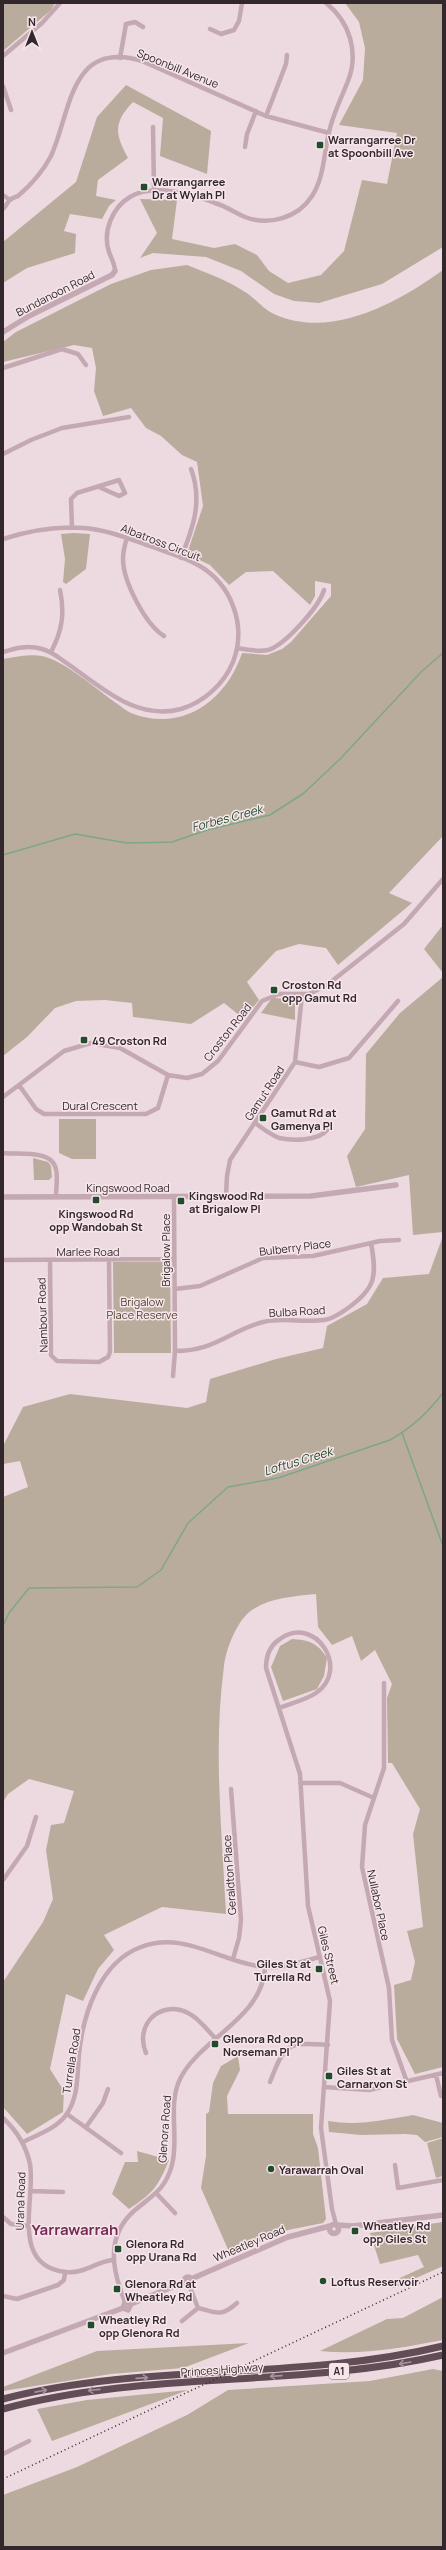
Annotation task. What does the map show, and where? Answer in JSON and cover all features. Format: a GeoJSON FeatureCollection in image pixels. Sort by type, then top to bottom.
{"type":"FeatureCollection","features":[{"type":"Feature","properties":{"kind":"highway","name":"Princes Highway"},"geometry":{"type":"LineString","coordinates":[[3,2399],[89,2383],[367,2361],[443,2346]]}},
{"type":"Feature","properties":{"kind":"highway","name":"Princes Highway"},"geometry":{"type":"LineString","coordinates":[[3,2409],[73,2393],[376,2368],[443,2355]]}},
{"type":"Feature","properties":{"kind":"street"},"geometry":{"type":"LineString","coordinates":[[3,56],[42,23],[60,3]]}},
{"type":"Feature","properties":{"kind":"street"},"geometry":{"type":"LineString","coordinates":[[210,29],[221,34],[234,30],[239,21],[242,3]]}},
{"type":"Feature","properties":{"kind":"street"},"geometry":{"type":"LineString","coordinates":[[115,272],[107,246],[108,230],[112,217],[120,205],[131,196],[154,190],[215,202],[253,220],[270,221],[286,217],[303,207],[315,190],[329,133],[351,71],[353,59],[351,40],[346,26],[337,13],[326,3]]}},
{"type":"Feature","properties":{"kind":"street"},"geometry":{"type":"LineString","coordinates":[[120,58],[126,24],[135,22],[143,27]]}},
{"type":"Feature","properties":{"kind":"street"},"geometry":{"type":"LineString","coordinates":[[266,116],[286,64],[287,55]]}},
{"type":"Feature","properties":{"kind":"street","name":"Spoonbill Avenue"},"geometry":{"type":"LineString","coordinates":[[3,210],[10,200],[17,196],[36,178],[50,156],[77,81],[93,66],[102,61],[120,58],[142,61],[266,116],[329,133]]}},
{"type":"Feature","properties":{"kind":"street"},"geometry":{"type":"LineString","coordinates":[[3,86],[11,110]]}},
{"type":"Feature","properties":{"kind":"street"},"geometry":{"type":"LineString","coordinates":[[245,147],[247,134],[256,112]]}},
{"type":"Feature","properties":{"kind":"street"},"geometry":{"type":"LineString","coordinates":[[152,127],[154,190]]}},
{"type":"Feature","properties":{"kind":"street"},"geometry":{"type":"LineString","coordinates":[[3,195],[10,200]]}},
{"type":"Feature","properties":{"kind":"street","name":"Bundanoon Road"},"geometry":{"type":"LineString","coordinates":[[3,332],[29,316],[112,275],[115,272]]}},
{"type":"Feature","properties":{"kind":"street"},"geometry":{"type":"LineString","coordinates":[[3,368],[67,349],[78,354],[86,365]]}},
{"type":"Feature","properties":{"kind":"street"},"geometry":{"type":"LineString","coordinates":[[3,454],[31,440],[62,428],[129,417]]}},
{"type":"Feature","properties":{"kind":"street"},"geometry":{"type":"LineString","coordinates":[[181,558],[194,524],[198,502],[197,486],[191,469]]}},
{"type":"Feature","properties":{"kind":"street"},"geometry":{"type":"LineString","coordinates":[[72,528],[72,497],[76,493],[119,480],[125,494],[119,496],[98,487]]}},
{"type":"Feature","properties":{"kind":"street","name":"Albatross Circuit"},"geometry":{"type":"LineString","coordinates":[[3,539],[72,528],[103,531],[127,538],[181,558],[203,568],[215,578],[225,590],[237,617],[237,648],[227,674],[212,692],[189,706],[160,711],[142,709],[125,703],[51,652],[29,647],[3,652]]}},
{"type":"Feature","properties":{"kind":"street"},"geometry":{"type":"LineString","coordinates":[[127,538],[123,559],[126,575],[147,622],[164,636]]}},
{"type":"Feature","properties":{"kind":"street"},"geometry":{"type":"LineString","coordinates":[[51,652],[59,637],[62,622],[60,590]]}},
{"type":"Feature","properties":{"kind":"street"},"geometry":{"type":"LineString","coordinates":[[237,648],[258,651],[279,645],[317,605],[324,590]]}},
{"type":"Feature","properties":{"kind":"street","name":"Croston Road"},"geometry":{"type":"LineString","coordinates":[[3,1097],[64,1051],[91,1043],[120,1048],[168,1075],[192,1077],[206,1072],[218,1061],[262,1001],[279,994],[302,995],[327,985],[400,928],[443,880]]}},
{"type":"Feature","properties":{"kind":"street","name":"Gamut Road"},"geometry":{"type":"LineString","coordinates":[[226,1195],[230,1160],[295,1062],[302,995]]}},
{"type":"Feature","properties":{"kind":"street"},"geometry":{"type":"LineString","coordinates":[[295,1062],[319,1068],[349,1058],[398,1001]]}},
{"type":"Feature","properties":{"kind":"street","name":"Dural Crescent"},"geometry":{"type":"LineString","coordinates":[[19,1085],[36,1109],[44,1114],[146,1114],[158,1108],[168,1075]]}},
{"type":"Feature","properties":{"kind":"street"},"geometry":{"type":"LineString","coordinates":[[255,1123],[275,1136],[285,1139],[315,1138],[327,1130]]}},
{"type":"Feature","properties":{"kind":"street"},"geometry":{"type":"LineString","coordinates":[[3,1153],[42,1156],[51,1159],[56,1167],[56,1197]]}},
{"type":"Feature","properties":{"kind":"street","name":"Kingswood Road"},"geometry":{"type":"LineString","coordinates":[[3,1197],[226,1195],[311,1196],[396,1185]]}},
{"type":"Feature","properties":{"kind":"street","name":"Brigalow Place"},"geometry":{"type":"LineString","coordinates":[[173,1376],[175,1351],[174,1196]]}},
{"type":"Feature","properties":{"kind":"street","name":"Bulberry Place"},"geometry":{"type":"LineString","coordinates":[[175,1290],[200,1286],[263,1258],[313,1256],[399,1240]]}},
{"type":"Feature","properties":{"kind":"street","name":"Bulba Road"},"geometry":{"type":"LineString","coordinates":[[175,1351],[202,1350],[266,1321],[322,1320],[336,1316],[359,1300],[372,1284],[375,1270],[371,1244]]}},
{"type":"Feature","properties":{"kind":"street","name":"Marlee Road"},"geometry":{"type":"LineString","coordinates":[[3,1260],[174,1259]]}},
{"type":"Feature","properties":{"kind":"street","name":"Nambour Road"},"geometry":{"type":"LineString","coordinates":[[50,1260],[51,1355],[57,1361],[99,1362],[108,1357],[110,1352],[109,1260]]}},
{"type":"Feature","properties":{"kind":"street","name":"Giles Street"},"geometry":{"type":"LineString","coordinates":[[279,1708],[310,1696],[320,1690],[328,1680],[331,1669],[330,1656],[320,1641],[309,1634],[288,1634],[277,1641],[269,1650],[266,1668],[279,1708],[298,1766],[308,1906],[331,2009],[321,2128],[334,2227]]}},
{"type":"Feature","properties":{"kind":"street","name":"Nullabor Place"},"geometry":{"type":"LineString","coordinates":[[384,1684],[382,1710],[385,1758],[382,1778],[362,1837],[362,1873],[389,1988],[392,2040],[407,2082]]}},
{"type":"Feature","properties":{"kind":"street"},"geometry":{"type":"LineString","coordinates":[[300,1783],[340,1783],[374,1798]]}},
{"type":"Feature","properties":{"kind":"street","name":"Geraldton Place"},"geometry":{"type":"LineString","coordinates":[[231,1789],[241,1920],[239,1938],[233,1959]]}},
{"type":"Feature","properties":{"kind":"street"},"geometry":{"type":"LineString","coordinates":[[3,1880],[27,1846],[36,1817]]}},
{"type":"Feature","properties":{"kind":"street","name":"Turrella Road"},"geometry":{"type":"LineString","coordinates":[[23,2142],[49,2129],[67,2114],[75,2097],[80,2044],[91,2007],[101,1982],[118,1960],[142,1946],[166,1941],[187,1944],[265,1968],[320,1957]]}},
{"type":"Feature","properties":{"kind":"street","name":"Glenora Road"},"geometry":{"type":"LineString","coordinates":[[127,2304],[115,2276],[112,2260],[116,2242],[125,2221],[136,2210],[157,2194],[167,2178],[172,2162],[174,2100],[179,2082],[190,2064],[254,2001],[264,1979],[265,1968]]}},
{"type":"Feature","properties":{"kind":"street"},"geometry":{"type":"LineString","coordinates":[[146,2053],[141,2038],[144,2026],[154,2015],[165,2010],[181,2010],[189,2013],[216,2039]]}},
{"type":"Feature","properties":{"kind":"street"},"geometry":{"type":"LineString","coordinates":[[270,2082],[277,2063],[288,2047],[300,2043],[328,2045]]}},
{"type":"Feature","properties":{"kind":"street"},"geometry":{"type":"LineString","coordinates":[[324,2087],[361,2091],[443,2073]]}},
{"type":"Feature","properties":{"kind":"street"},"geometry":{"type":"LineString","coordinates":[[436,2075],[441,2096]]}},
{"type":"Feature","properties":{"kind":"street"},"geometry":{"type":"LineString","coordinates":[[86,2128],[103,2103],[108,2089]]}},
{"type":"Feature","properties":{"kind":"street"},"geometry":{"type":"LineString","coordinates":[[67,2114],[121,2153]]}},
{"type":"Feature","properties":{"kind":"street","name":"Urana Road"},"geometry":{"type":"LineString","coordinates":[[3,2118],[23,2142],[30,2166],[29,2241],[40,2259],[51,2267],[65,2272],[82,2271],[112,2260]]}},
{"type":"Feature","properties":{"kind":"street"},"geometry":{"type":"LineString","coordinates":[[395,2165],[398,2188],[443,2180]]}},
{"type":"Feature","properties":{"kind":"street"},"geometry":{"type":"LineString","coordinates":[[30,2191],[64,2192]]}},
{"type":"Feature","properties":{"kind":"street"},"geometry":{"type":"LineString","coordinates":[[157,2194],[175,2213]]}},
{"type":"Feature","properties":{"kind":"street","name":"Wheatley Road"},"geometry":{"type":"LineString","coordinates":[[3,2353],[127,2304],[188,2282],[288,2237],[334,2227],[443,2215]]}},
{"type":"Feature","properties":{"kind":"street"},"geometry":{"type":"LineString","coordinates":[[3,2217],[11,2224],[28,2226]]}},
{"type":"Feature","properties":{"kind":"street"},"geometry":{"type":"LineString","coordinates":[[3,2296],[17,2300],[58,2284],[64,2280],[65,2272]]}},
{"type":"Feature","properties":{"kind":"street"},"geometry":{"type":"LineString","coordinates":[[188,2282],[198,2308]]}},
{"type":"Feature","properties":{"kind":"street"},"geometry":{"type":"LineString","coordinates":[[198,2308],[220,2313],[229,2310],[237,2303]]}},
{"type":"Feature","properties":{"kind":"street"},"geometry":{"type":"LineString","coordinates":[[182,2321],[198,2308]]}},
{"type":"Feature","properties":{"kind":"street"},"geometry":{"type":"LineString","coordinates":[[3,2454],[29,2441]]}},
{"type":"Feature","properties":{"kind":"green space"},"geometry":{"type":"Polygon","coordinates":[[[3,3],[55,3],[51,10],[3,51],[3,3]]]}},
{"type":"Feature","properties":{"kind":"green space"},"geometry":{"type":"Polygon","coordinates":[[[345,3],[443,3],[443,247],[382,284],[319,303],[294,301],[274,294],[241,271],[206,257],[153,253],[140,258],[157,233],[140,199],[177,200],[172,239],[214,248],[235,244],[257,255],[269,271],[288,283],[321,275],[344,251],[362,180],[387,184],[397,133],[339,125],[363,80],[365,48],[359,22],[345,3]]]}},
{"type":"Feature","properties":{"kind":"green space"},"geometry":{"type":"Polygon","coordinates":[[[126,85],[211,131],[207,174],[160,156],[163,118],[133,102],[122,116],[118,129],[120,142],[128,158],[98,180],[96,196],[116,200],[109,206],[102,219],[70,214],[64,231],[76,234],[75,253],[27,268],[3,283],[3,242],[76,182],[97,117],[126,85]]]}},
{"type":"Feature","properties":{"kind":"green space"},"geometry":{"type":"Polygon","coordinates":[[[187,265],[217,277],[249,294],[274,314],[296,321],[318,323],[340,320],[363,314],[405,294],[443,270],[443,836],[389,893],[412,903],[338,965],[326,948],[299,944],[276,951],[247,982],[259,1000],[244,1019],[224,1003],[191,1024],[133,1017],[132,1003],[105,1000],[76,1001],[55,1008],[27,1037],[3,1056],[3,659],[32,655],[50,658],[70,669],[129,712],[150,718],[168,719],[184,715],[200,708],[213,698],[225,685],[235,670],[242,653],[267,655],[282,649],[291,642],[331,596],[331,584],[315,581],[315,596],[310,605],[273,571],[246,572],[229,585],[210,565],[187,554],[203,506],[197,462],[182,455],[161,436],[146,428],[131,408],[103,416],[94,391],[96,368],[92,348],[74,345],[3,362],[3,342],[16,332],[111,284],[151,270],[187,265]]]}},
{"type":"Feature","properties":{"kind":"green space"},"geometry":{"type":"Polygon","coordinates":[[[61,534],[90,534],[86,569],[66,584],[63,582],[65,559],[61,534]]]}},
{"type":"Feature","properties":{"kind":"green space"},"geometry":{"type":"Polygon","coordinates":[[[443,925],[443,973],[424,949],[443,925]]]}},
{"type":"Feature","properties":{"kind":"green space"},"geometry":{"type":"Polygon","coordinates":[[[443,977],[443,1232],[413,1235],[409,1175],[356,1187],[347,1156],[365,1129],[366,1054],[400,1013],[443,977]]]}},
{"type":"Feature","properties":{"kind":"green space"},"geometry":{"type":"Polygon","coordinates":[[[272,998],[295,999],[295,1020],[261,1013],[272,998]]]}},
{"type":"Feature","properties":{"kind":"green space"},"geometry":{"type":"Polygon","coordinates":[[[59,1119],[96,1119],[96,1159],[72,1159],[59,1153],[59,1119]]]}},
{"type":"Feature","properties":{"kind":"green space"},"geometry":{"type":"Polygon","coordinates":[[[33,1158],[48,1162],[51,1166],[52,1177],[49,1180],[34,1180],[33,1158]]]}},
{"type":"Feature","properties":{"kind":"green space"},"geometry":{"type":"Polygon","coordinates":[[[443,1236],[443,2067],[415,2074],[397,2039],[394,1985],[411,1980],[415,1962],[407,1931],[423,1927],[413,1834],[420,1809],[392,1763],[388,1763],[387,1698],[392,1684],[375,1650],[361,1661],[352,1636],[332,1645],[318,1627],[316,1594],[291,1597],[274,1600],[252,1610],[242,1621],[233,1635],[225,1659],[219,1728],[219,1790],[226,1914],[162,1907],[104,1935],[114,1950],[98,1969],[83,2001],[66,1994],[50,2069],[64,2091],[63,2112],[27,2134],[3,2107],[3,1982],[43,1922],[53,1899],[46,1850],[51,1825],[64,1823],[74,1791],[29,1779],[8,1794],[3,1802],[3,1497],[28,1487],[20,1461],[3,1464],[3,1446],[23,1407],[70,1394],[187,1408],[206,1402],[210,1379],[276,1359],[323,1348],[327,1326],[367,1304],[383,1278],[429,1274],[443,1236]]]}},
{"type":"Feature","properties":{"kind":"green space","name":"Brigalow Place Reserve"},"geometry":{"type":"Polygon","coordinates":[[[113,1262],[170,1262],[171,1353],[114,1353],[113,1262]]]}},
{"type":"Feature","properties":{"kind":"green space"},"geometry":{"type":"Polygon","coordinates":[[[292,1639],[312,1643],[324,1653],[327,1658],[324,1676],[317,1689],[283,1701],[271,1667],[280,1646],[292,1639]]]}},
{"type":"Feature","properties":{"kind":"green space"},"geometry":{"type":"Polygon","coordinates":[[[238,2056],[240,2070],[227,2096],[228,2114],[313,2114],[313,2134],[318,2148],[326,2219],[323,2223],[288,2230],[230,2254],[201,2188],[206,2156],[206,2114],[209,2112],[213,2083],[221,2066],[238,2056]]]}},
{"type":"Feature","properties":{"kind":"green space"},"geometry":{"type":"Polygon","coordinates":[[[413,2115],[443,2123],[443,2137],[425,2142],[417,2135],[361,2135],[329,2132],[328,2121],[360,2123],[413,2115]]]}},
{"type":"Feature","properties":{"kind":"green space"},"geometry":{"type":"Polygon","coordinates":[[[443,2138],[443,2176],[436,2178],[427,2143],[443,2138]]]}},
{"type":"Feature","properties":{"kind":"green space"},"geometry":{"type":"Polygon","coordinates":[[[137,2151],[169,2160],[154,2189],[129,2209],[112,2194],[125,2162],[138,2162],[137,2151]]]}},
{"type":"Feature","properties":{"kind":"green space"},"geometry":{"type":"Polygon","coordinates":[[[443,2222],[443,2266],[394,2288],[389,2283],[424,2267],[418,2255],[380,2264],[370,2233],[443,2222]]]}},
{"type":"Feature","properties":{"kind":"green space"},"geometry":{"type":"Polygon","coordinates":[[[443,2297],[443,2340],[397,2348],[367,2351],[320,2351],[387,2319],[403,2318],[443,2297]]]}},
{"type":"Feature","properties":{"kind":"green space"},"geometry":{"type":"Polygon","coordinates":[[[249,2343],[183,2368],[111,2374],[3,2391],[3,2387],[97,2351],[249,2343]]]}},
{"type":"Feature","properties":{"kind":"green space"},"geometry":{"type":"Polygon","coordinates":[[[433,2369],[443,2371],[443,2547],[3,2547],[3,2495],[77,2467],[187,2415],[228,2390],[370,2381],[433,2369]]]}},
{"type":"Feature","properties":{"kind":"green space"},"geometry":{"type":"Polygon","coordinates":[[[188,2390],[52,2441],[37,2409],[87,2400],[188,2390]]]}},
{"type":"Feature","properties":{"kind":"waterway","name":"Forbes Creek"},"geometry":{"type":"LineString","coordinates":[[3,855],[75,834],[127,843],[172,842],[207,830],[270,815],[304,793],[340,759],[422,671],[443,653]]}},
{"type":"Feature","properties":{"kind":"waterway","name":"Loftus Creek"},"geometry":{"type":"LineString","coordinates":[[3,1626],[9,1613],[29,1588],[137,1587],[161,1570],[188,1523],[228,1487],[278,1478],[390,1440],[405,1431],[419,1419],[443,1393]]}},
{"type":"Feature","properties":{"kind":"waterway"},"geometry":{"type":"LineString","coordinates":[[402,1433],[443,1546]]}},
{"type":"Feature","properties":{"kind":"railway"},"geometry":{"type":"LineString","coordinates":[[3,2479],[443,2272]]}},
{"type":"Feature","properties":{"kind":"place","name":"Warrangarree Dr at Spoonbill Ave"},"geometry":{"type":"Point","coordinates":[320,145]}},
{"type":"Feature","properties":{"kind":"place","name":"Warrangarree Dr at Wylah Pl"},"geometry":{"type":"Point","coordinates":[144,187]}},
{"type":"Feature","properties":{"kind":"place","name":"Croston Rd opp Gamut Rd"},"geometry":{"type":"Point","coordinates":[274,990]}},
{"type":"Feature","properties":{"kind":"place","name":"49 Croston Rd"},"geometry":{"type":"Point","coordinates":[84,1040]}},
{"type":"Feature","properties":{"kind":"place","name":"Gamut Rd at Gamenya Pl"},"geometry":{"type":"Point","coordinates":[263,1118]}},
{"type":"Feature","properties":{"kind":"place","name":"Kingswood Rd opp Wandobah St"},"geometry":{"type":"Point","coordinates":[96,1200]}},
{"type":"Feature","properties":{"kind":"place","name":"Kingswood Rd at Brigalow Pl"},"geometry":{"type":"Point","coordinates":[181,1201]}},
{"type":"Feature","properties":{"kind":"place","name":"Giles St at Turrella Rd"},"geometry":{"type":"Point","coordinates":[319,1969]}},
{"type":"Feature","properties":{"kind":"place","name":"Glenora Rd opp Norseman Pl"},"geometry":{"type":"Point","coordinates":[215,2044]}},
{"type":"Feature","properties":{"kind":"place","name":"Giles St at Carnarvon St"},"geometry":{"type":"Point","coordinates":[329,2076]}},
{"type":"Feature","properties":{"kind":"place","name":"Yarawarrah Oval"},"geometry":{"type":"Point","coordinates":[271,2169]}},
{"type":"Feature","properties":{"kind":"place","name":"Wheatley Rd opp Giles St"},"geometry":{"type":"Point","coordinates":[355,2231]}},
{"type":"Feature","properties":{"kind":"place","name":"Glenora Rd opp Urana Rd"},"geometry":{"type":"Point","coordinates":[118,2249]}},
{"type":"Feature","properties":{"kind":"place","name":"Loftus Reservoir"},"geometry":{"type":"Point","coordinates":[323,2281]}},
{"type":"Feature","properties":{"kind":"place","name":"Glenora Rd at Wheatley Rd"},"geometry":{"type":"Point","coordinates":[117,2289]}},
{"type":"Feature","properties":{"kind":"place","name":"Wheatley Rd opp Glenora Rd"},"geometry":{"type":"Point","coordinates":[91,2325]}},
{"type":"Feature","properties":{"kind":"district","name":"Yarrawarrah"},"geometry":{"type":"Point","coordinates":[75,2229]}}]}
